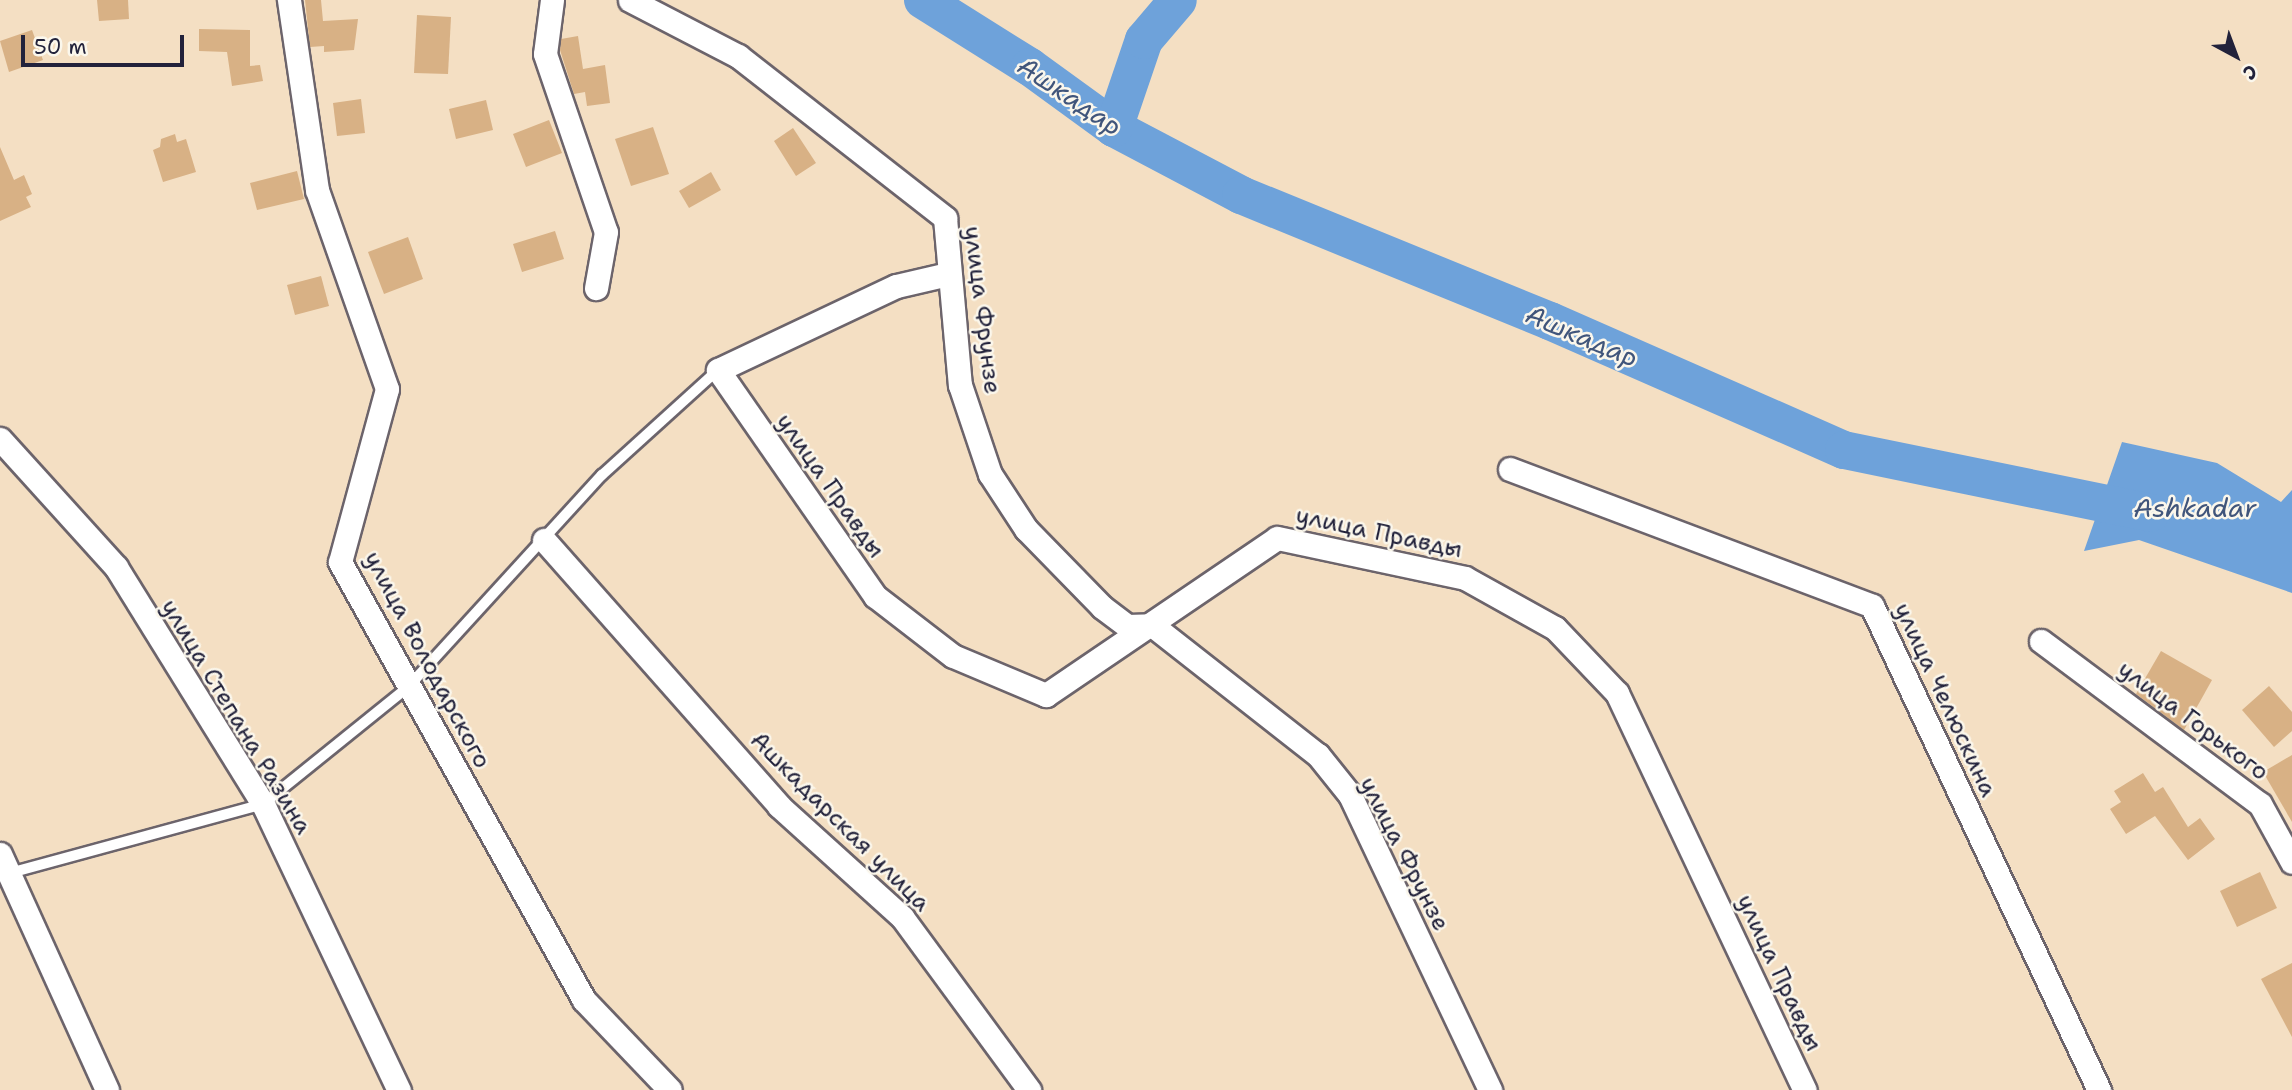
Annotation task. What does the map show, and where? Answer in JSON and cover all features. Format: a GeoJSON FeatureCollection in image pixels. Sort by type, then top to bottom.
{"type":"FeatureCollection","features":[{"type":"Feature","properties":{"kind":"street","name":"улица Володарского"},"geometry":{"type":"LineString","coordinates":[[289,0],[317,190],[387,389],[340,562],[584,1000],[670,1090]]}},
{"type":"Feature","properties":{"kind":"street"},"geometry":{"type":"LineString","coordinates":[[552,0],[545,54],[606,232],[596,288]]}},
{"type":"Feature","properties":{"kind":"street","name":"улица Фрунзе"},"geometry":{"type":"LineString","coordinates":[[630,0],[738,57],[945,218],[948,275],[960,384],[990,474],[1026,529],[1102,607],[1127,626],[1152,625],[1318,755],[1350,794],[1490,1090]]}},
{"type":"Feature","properties":{"kind":"street"},"geometry":{"type":"LineString","coordinates":[[718,370],[896,286],[948,275]]}},
{"type":"Feature","properties":{"kind":"street","name":"улица Правды"},"geometry":{"type":"LineString","coordinates":[[718,370],[876,596],[953,656],[1046,695],[1277,538],[1465,578],[1555,628],[1617,693],[1805,1090]]}},
{"type":"Feature","properties":{"kind":"street","name":"улица Степана Разина"},"geometry":{"type":"LineString","coordinates":[[0,439],[116,567],[263,804],[399,1090]]}},
{"type":"Feature","properties":{"kind":"street","name":"улица Челюскина"},"geometry":{"type":"LineString","coordinates":[[1510,469],[1872,606],[2099,1090]]}},
{"type":"Feature","properties":{"kind":"street","name":"Ашкадарская улица"},"geometry":{"type":"LineString","coordinates":[[544,540],[779,806],[902,918],[1029,1090]]}},
{"type":"Feature","properties":{"kind":"street","name":"улица Горького"},"geometry":{"type":"LineString","coordinates":[[2040,641],[2260,804],[2290,853]]}},
{"type":"Feature","properties":{"kind":"street"},"geometry":{"type":"LineString","coordinates":[[4,868],[107,1090]]}},
{"type":"Feature","properties":{"kind":"lane"},"geometry":{"type":"LineString","coordinates":[[4,868],[263,804],[409,686],[602,475],[718,370]]}},
{"type":"Feature","properties":{"kind":"water","name":"Ashkadar"},"geometry":{"type":"Polygon","coordinates":[[[2122,442],[2217,463],[2281,502],[2292,490],[2292,593],[2139,540],[2084,551],[2122,442]]]}},
{"type":"Feature","properties":{"kind":"building"},"geometry":{"type":"Polygon","coordinates":[[[97,0],[128,0],[129,19],[99,21],[97,0]]]}},
{"type":"Feature","properties":{"kind":"building"},"geometry":{"type":"Polygon","coordinates":[[[305,0],[321,0],[323,21],[358,19],[354,50],[324,52],[324,46],[310,47],[305,0]]]}},
{"type":"Feature","properties":{"kind":"building"},"geometry":{"type":"Polygon","coordinates":[[[417,15],[451,17],[448,74],[414,73],[417,15]]]}},
{"type":"Feature","properties":{"kind":"building"},"geometry":{"type":"Polygon","coordinates":[[[199,29],[250,30],[250,66],[260,65],[263,81],[232,86],[227,52],[199,51],[199,29]]]}},
{"type":"Feature","properties":{"kind":"building"},"geometry":{"type":"Polygon","coordinates":[[[32,30],[43,60],[9,72],[0,41],[32,30]]]}},
{"type":"Feature","properties":{"kind":"building"},"geometry":{"type":"Polygon","coordinates":[[[578,36],[583,69],[605,65],[610,103],[587,106],[585,92],[574,94],[560,50],[561,39],[578,36]]]}},
{"type":"Feature","properties":{"kind":"building"},"geometry":{"type":"Polygon","coordinates":[[[361,99],[365,133],[337,136],[333,103],[361,99]]]}},
{"type":"Feature","properties":{"kind":"building"},"geometry":{"type":"Polygon","coordinates":[[[486,100],[493,130],[456,139],[449,109],[486,100]]]}},
{"type":"Feature","properties":{"kind":"building"},"geometry":{"type":"Polygon","coordinates":[[[549,120],[562,153],[526,167],[513,134],[549,120]]]}},
{"type":"Feature","properties":{"kind":"building"},"geometry":{"type":"Polygon","coordinates":[[[653,127],[669,174],[631,186],[615,139],[653,127]]]}},
{"type":"Feature","properties":{"kind":"building"},"geometry":{"type":"Polygon","coordinates":[[[793,128],[816,163],[796,176],[774,141],[793,128]]]}},
{"type":"Feature","properties":{"kind":"building"},"geometry":{"type":"Polygon","coordinates":[[[175,134],[177,142],[186,139],[196,172],[163,182],[153,150],[160,147],[161,139],[175,134]]]}},
{"type":"Feature","properties":{"kind":"building"},"geometry":{"type":"Polygon","coordinates":[[[0,147],[14,180],[24,175],[32,194],[26,197],[31,207],[0,221],[0,147]]]}},
{"type":"Feature","properties":{"kind":"building"},"geometry":{"type":"Polygon","coordinates":[[[297,171],[304,199],[257,210],[250,183],[297,171]]]}},
{"type":"Feature","properties":{"kind":"building"},"geometry":{"type":"Polygon","coordinates":[[[711,172],[721,190],[689,208],[679,191],[711,172]]]}},
{"type":"Feature","properties":{"kind":"building"},"geometry":{"type":"Polygon","coordinates":[[[555,231],[564,259],[522,272],[513,244],[555,231]]]}},
{"type":"Feature","properties":{"kind":"building"},"geometry":{"type":"Polygon","coordinates":[[[408,237],[423,279],[384,294],[368,252],[408,237]]]}},
{"type":"Feature","properties":{"kind":"building"},"geometry":{"type":"Polygon","coordinates":[[[321,276],[329,306],[295,315],[287,285],[321,276]]]}},
{"type":"Feature","properties":{"kind":"building"},"geometry":{"type":"Polygon","coordinates":[[[2161,651],[2212,680],[2184,730],[2136,694],[2161,651]]]}},
{"type":"Feature","properties":{"kind":"building"},"geometry":{"type":"Polygon","coordinates":[[[2269,686],[2292,712],[2292,731],[2274,747],[2242,710],[2269,686]]]}},
{"type":"Feature","properties":{"kind":"building"},"geometry":{"type":"Polygon","coordinates":[[[2292,755],[2292,822],[2263,772],[2292,755]]]}},
{"type":"Feature","properties":{"kind":"building"},"geometry":{"type":"Polygon","coordinates":[[[2143,773],[2155,792],[2163,787],[2188,827],[2200,818],[2215,839],[2188,860],[2155,816],[2126,834],[2110,809],[2121,802],[2114,791],[2143,773]]]}},
{"type":"Feature","properties":{"kind":"building"},"geometry":{"type":"Polygon","coordinates":[[[2260,872],[2277,908],[2237,927],[2220,891],[2260,872]]]}},
{"type":"Feature","properties":{"kind":"building"},"geometry":{"type":"Polygon","coordinates":[[[2292,963],[2292,1037],[2261,979],[2292,963]]]}},
{"type":"Feature","properties":{"kind":"waterway","name":"Ашкадар"},"geometry":{"type":"LineString","coordinates":[[923,0],[1030,67],[1114,128],[1241,195],[1550,321],[1844,450],[2151,513]]}},
{"type":"Feature","properties":{"kind":"waterway"},"geometry":{"type":"LineString","coordinates":[[1114,128],[1144,40],[1178,0]]}}]}
